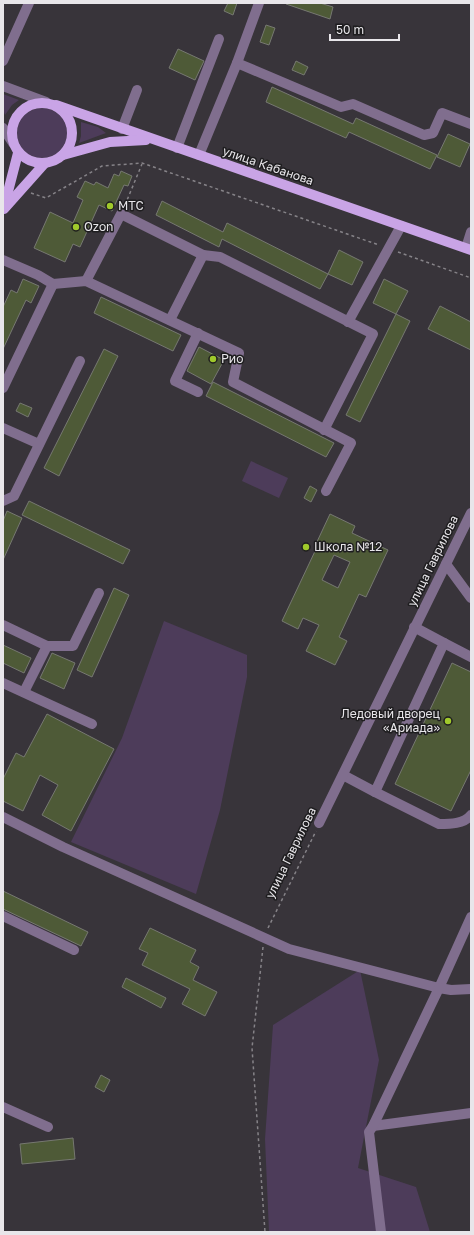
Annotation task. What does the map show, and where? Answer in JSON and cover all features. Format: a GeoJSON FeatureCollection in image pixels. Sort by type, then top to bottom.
{"type":"FeatureCollection","features":[{"type":"Feature","properties":{"kind":"main road"},"geometry":{"type":"LineString","coordinates":[[36,103],[51,104],[64,111],[70,119],[72,129],[71,143],[63,155],[55,161],[36,163],[26,159],[16,148],[11,133],[13,123],[18,114],[26,107],[36,103]]}},
{"type":"Feature","properties":{"kind":"main road","name":"улица Кабанова"},"geometry":{"type":"LineString","coordinates":[[51,104],[468,249]]}},
{"type":"Feature","properties":{"kind":"main road"},"geometry":{"type":"LineString","coordinates":[[63,155],[110,142],[131,140],[158,141]]}},
{"type":"Feature","properties":{"kind":"main road"},"geometry":{"type":"LineString","coordinates":[[3,210],[16,148]]}},
{"type":"Feature","properties":{"kind":"main road"},"geometry":{"type":"LineString","coordinates":[[3,210],[45,163]]}},
{"type":"Feature","properties":{"kind":"street"},"geometry":{"type":"LineString","coordinates":[[3,61],[29,3]]}},
{"type":"Feature","properties":{"kind":"street"},"geometry":{"type":"LineString","coordinates":[[199,155],[259,3]]}},
{"type":"Feature","properties":{"kind":"street"},"geometry":{"type":"LineString","coordinates":[[177,148],[219,38]]}},
{"type":"Feature","properties":{"kind":"street"},"geometry":{"type":"LineString","coordinates":[[236,63],[341,107],[353,104],[424,135],[433,133],[442,113],[471,124]]}},
{"type":"Feature","properties":{"kind":"street","name":"улица Кабанова"},"geometry":{"type":"LineString","coordinates":[[3,86],[51,104]]}},
{"type":"Feature","properties":{"kind":"street"},"geometry":{"type":"LineString","coordinates":[[122,128],[137,90]]}},
{"type":"Feature","properties":{"kind":"street"},"geometry":{"type":"LineString","coordinates":[[3,128],[16,148]]}},
{"type":"Feature","properties":{"kind":"street"},"geometry":{"type":"LineString","coordinates":[[86,281],[121,214],[203,255],[220,257],[373,334],[324,430]]}},
{"type":"Feature","properties":{"kind":"street"},"geometry":{"type":"LineString","coordinates":[[348,322],[401,226]]}},
{"type":"Feature","properties":{"kind":"street"},"geometry":{"type":"LineString","coordinates":[[468,249],[471,232]]}},
{"type":"Feature","properties":{"kind":"street"},"geometry":{"type":"LineString","coordinates":[[170,320],[203,255]]}},
{"type":"Feature","properties":{"kind":"street"},"geometry":{"type":"LineString","coordinates":[[3,260],[38,274],[53,284],[86,281],[239,353],[232,382],[351,444],[326,491]]}},
{"type":"Feature","properties":{"kind":"street"},"geometry":{"type":"LineString","coordinates":[[3,388],[53,284]]}},
{"type":"Feature","properties":{"kind":"street"},"geometry":{"type":"LineString","coordinates":[[198,333],[175,381],[198,392]]}},
{"type":"Feature","properties":{"kind":"street"},"geometry":{"type":"LineString","coordinates":[[3,501],[14,496],[80,361]]}},
{"type":"Feature","properties":{"kind":"street"},"geometry":{"type":"LineString","coordinates":[[3,428],[39,444]]}},
{"type":"Feature","properties":{"kind":"street","name":"улица Гаврилова"},"geometry":{"type":"LineString","coordinates":[[319,823],[471,513]]}},
{"type":"Feature","properties":{"kind":"street"},"geometry":{"type":"LineString","coordinates":[[446,564],[471,598]]}},
{"type":"Feature","properties":{"kind":"street"},"geometry":{"type":"LineString","coordinates":[[3,625],[47,646],[73,646],[99,593]]}},
{"type":"Feature","properties":{"kind":"street"},"geometry":{"type":"LineString","coordinates":[[414,627],[471,657]]}},
{"type":"Feature","properties":{"kind":"street"},"geometry":{"type":"LineString","coordinates":[[375,792],[444,643]]}},
{"type":"Feature","properties":{"kind":"street"},"geometry":{"type":"LineString","coordinates":[[24,692],[47,646]]}},
{"type":"Feature","properties":{"kind":"street"},"geometry":{"type":"LineString","coordinates":[[3,682],[92,724]]}},
{"type":"Feature","properties":{"kind":"street"},"geometry":{"type":"LineString","coordinates":[[343,775],[430,821],[439,824],[460,822],[471,815]]}},
{"type":"Feature","properties":{"kind":"street"},"geometry":{"type":"LineString","coordinates":[[3,817],[63,847],[289,949],[439,988],[451,990],[471,989]]}},
{"type":"Feature","properties":{"kind":"street"},"geometry":{"type":"LineString","coordinates":[[3,916],[74,950]]}},
{"type":"Feature","properties":{"kind":"street"},"geometry":{"type":"LineString","coordinates":[[381,1232],[368,1132],[373,1126],[471,918]]}},
{"type":"Feature","properties":{"kind":"street"},"geometry":{"type":"LineString","coordinates":[[3,1106],[48,1127]]}},
{"type":"Feature","properties":{"kind":"street"},"geometry":{"type":"LineString","coordinates":[[373,1126],[471,1113]]}},
{"type":"Feature","properties":{"kind":"path"},"geometry":{"type":"LineString","coordinates":[[121,214],[142,163]]}},
{"type":"Feature","properties":{"kind":"path"},"geometry":{"type":"LineString","coordinates":[[29,193],[46,198],[102,166],[142,163],[471,278]]}},
{"type":"Feature","properties":{"kind":"path","name":"улица Гаврилова"},"geometry":{"type":"LineString","coordinates":[[265,1232],[252,1048],[264,938],[319,823]]}},
{"type":"Feature","properties":{"kind":"shaded area"},"geometry":{"type":"Polygon","coordinates":[[[3,94],[19,100],[12,105],[5,115],[3,109],[3,94]]]}},
{"type":"Feature","properties":{"kind":"shaded area"},"geometry":{"type":"Polygon","coordinates":[[[42,108],[51,110],[62,119],[67,133],[65,142],[56,153],[42,158],[33,156],[22,147],[17,133],[19,124],[28,113],[42,108]]]}},
{"type":"Feature","properties":{"kind":"shaded area"},"geometry":{"type":"Polygon","coordinates":[[[81,122],[98,127],[106,133],[79,143],[81,136],[81,122]]]}},
{"type":"Feature","properties":{"kind":"shaded area"},"geometry":{"type":"Polygon","coordinates":[[[251,461],[288,478],[279,498],[242,481],[251,461]]]}},
{"type":"Feature","properties":{"kind":"shaded area"},"geometry":{"type":"Polygon","coordinates":[[[164,621],[247,655],[247,677],[220,810],[196,894],[71,842],[122,738],[164,621]]]}},
{"type":"Feature","properties":{"kind":"shaded area"},"geometry":{"type":"Polygon","coordinates":[[[360,970],[379,1060],[358,1168],[416,1187],[430,1232],[269,1232],[265,1139],[273,1025],[360,970]]]}},
{"type":"Feature","properties":{"kind":"building"},"geometry":{"type":"Polygon","coordinates":[[[228,3],[237,3],[233,15],[224,11],[228,3]]]}},
{"type":"Feature","properties":{"kind":"building"},"geometry":{"type":"Polygon","coordinates":[[[320,3],[333,7],[330,19],[286,4],[320,3]]]}},
{"type":"Feature","properties":{"kind":"building"},"geometry":{"type":"Polygon","coordinates":[[[266,25],[275,28],[269,45],[260,42],[266,25]]]}},
{"type":"Feature","properties":{"kind":"building"},"geometry":{"type":"Polygon","coordinates":[[[178,49],[204,61],[195,80],[169,68],[178,49]]]}},
{"type":"Feature","properties":{"kind":"building"},"geometry":{"type":"Polygon","coordinates":[[[296,61],[308,67],[304,75],[292,70],[296,61]]]}},
{"type":"Feature","properties":{"kind":"building"},"geometry":{"type":"Polygon","coordinates":[[[272,87],[353,124],[356,118],[437,155],[430,169],[349,132],[346,138],[266,102],[272,87]]]}},
{"type":"Feature","properties":{"kind":"building"},"geometry":{"type":"Polygon","coordinates":[[[448,134],[470,144],[460,167],[437,157],[448,134]]]}},
{"type":"Feature","properties":{"kind":"building"},"geometry":{"type":"Polygon","coordinates":[[[121,171],[132,176],[128,186],[124,185],[112,211],[99,205],[80,247],[73,244],[65,262],[34,248],[50,212],[73,223],[83,200],[77,197],[85,181],[94,185],[96,182],[108,188],[114,174],[119,176],[121,171]]]}},
{"type":"Feature","properties":{"kind":"building"},"geometry":{"type":"Polygon","coordinates":[[[162,201],[223,232],[227,223],[328,274],[320,289],[222,239],[219,247],[156,215],[162,201]]]}},
{"type":"Feature","properties":{"kind":"building"},"geometry":{"type":"Polygon","coordinates":[[[339,250],[363,262],[352,285],[328,274],[339,250]]]}},
{"type":"Feature","properties":{"kind":"building"},"geometry":{"type":"Polygon","coordinates":[[[23,279],[39,286],[31,303],[26,300],[3,349],[3,307],[11,290],[17,293],[23,279]]]}},
{"type":"Feature","properties":{"kind":"building"},"geometry":{"type":"Polygon","coordinates":[[[384,279],[408,291],[396,314],[373,303],[384,279]]]}},
{"type":"Feature","properties":{"kind":"building"},"geometry":{"type":"Polygon","coordinates":[[[101,297],[181,335],[173,351],[94,313],[101,297]]]}},
{"type":"Feature","properties":{"kind":"building"},"geometry":{"type":"Polygon","coordinates":[[[440,306],[471,322],[471,350],[428,329],[440,306]]]}},
{"type":"Feature","properties":{"kind":"building"},"geometry":{"type":"Polygon","coordinates":[[[396,314],[410,321],[360,422],[346,415],[396,314]]]}},
{"type":"Feature","properties":{"kind":"building"},"geometry":{"type":"Polygon","coordinates":[[[199,347],[224,360],[211,384],[187,371],[199,347]]]}},
{"type":"Feature","properties":{"kind":"building"},"geometry":{"type":"Polygon","coordinates":[[[104,349],[118,356],[59,476],[44,468],[104,349]]]}},
{"type":"Feature","properties":{"kind":"building"},"geometry":{"type":"Polygon","coordinates":[[[213,382],[334,443],[326,457],[206,396],[213,382]]]}},
{"type":"Feature","properties":{"kind":"building"},"geometry":{"type":"Polygon","coordinates":[[[20,403],[32,408],[28,417],[16,411],[20,403]]]}},
{"type":"Feature","properties":{"kind":"building"},"geometry":{"type":"Polygon","coordinates":[[[310,486],[317,490],[311,502],[304,498],[310,486]]]}},
{"type":"Feature","properties":{"kind":"building"},"geometry":{"type":"Polygon","coordinates":[[[29,501],[130,550],[123,564],[22,515],[29,501]]]}},
{"type":"Feature","properties":{"kind":"building"},"geometry":{"type":"Polygon","coordinates":[[[7,511],[22,518],[3,560],[3,521],[7,511]]]}},
{"type":"Feature","properties":{"kind":"building"},"geometry":{"type":"Polygon","coordinates":[[[330,514],[355,526],[352,533],[388,550],[366,597],[359,594],[339,637],[347,641],[335,665],[306,651],[319,625],[303,618],[298,629],[282,621],[317,547],[315,546],[330,514]],[[334,555],[322,580],[338,588],[350,562],[334,555]]]}},
{"type":"Feature","properties":{"kind":"building"},"geometry":{"type":"Polygon","coordinates":[[[114,588],[129,595],[92,677],[77,670],[114,588]]]}},
{"type":"Feature","properties":{"kind":"building"},"geometry":{"type":"Polygon","coordinates":[[[3,645],[31,658],[24,673],[3,663],[3,645]]]}},
{"type":"Feature","properties":{"kind":"building"},"geometry":{"type":"Polygon","coordinates":[[[52,653],[75,663],[64,689],[40,678],[52,653]]]}},
{"type":"Feature","properties":{"kind":"building","name":"Ледовый дворец «Ариада»"},"geometry":{"type":"Polygon","coordinates":[[[452,663],[471,672],[471,770],[451,811],[395,784],[452,663]]]}},
{"type":"Feature","properties":{"kind":"building"},"geometry":{"type":"Polygon","coordinates":[[[47,714],[114,749],[71,831],[42,815],[58,785],[40,775],[23,811],[3,801],[3,779],[16,753],[24,757],[47,714]]]}},
{"type":"Feature","properties":{"kind":"building"},"geometry":{"type":"Polygon","coordinates":[[[3,891],[88,932],[81,946],[3,909],[3,891]]]}},
{"type":"Feature","properties":{"kind":"building"},"geometry":{"type":"Polygon","coordinates":[[[150,928],[196,950],[190,962],[199,967],[193,980],[217,992],[205,1016],[182,1004],[190,989],[142,965],[148,953],[139,949],[150,928]]]}},
{"type":"Feature","properties":{"kind":"building"},"geometry":{"type":"Polygon","coordinates":[[[126,978],[166,998],[161,1008],[122,987],[126,978]]]}},
{"type":"Feature","properties":{"kind":"building"},"geometry":{"type":"Polygon","coordinates":[[[101,1075],[110,1080],[104,1092],[95,1087],[101,1075]]]}},
{"type":"Feature","properties":{"kind":"building"},"geometry":{"type":"Polygon","coordinates":[[[73,1138],[75,1159],[22,1164],[20,1144],[73,1138]]]}},
{"type":"Feature","properties":{"kind":"place","name":"МТС"},"geometry":{"type":"Point","coordinates":[110,206]}},
{"type":"Feature","properties":{"kind":"place","name":"Ozon"},"geometry":{"type":"Point","coordinates":[76,227]}},
{"type":"Feature","properties":{"kind":"place","name":"Рио"},"geometry":{"type":"Point","coordinates":[213,359]}},
{"type":"Feature","properties":{"kind":"place","name":"Школа №12"},"geometry":{"type":"Point","coordinates":[306,547]}},
{"type":"Feature","properties":{"kind":"place","name":"Ледовый дворец «Ариада»"},"geometry":{"type":"Point","coordinates":[448,721]}}]}
